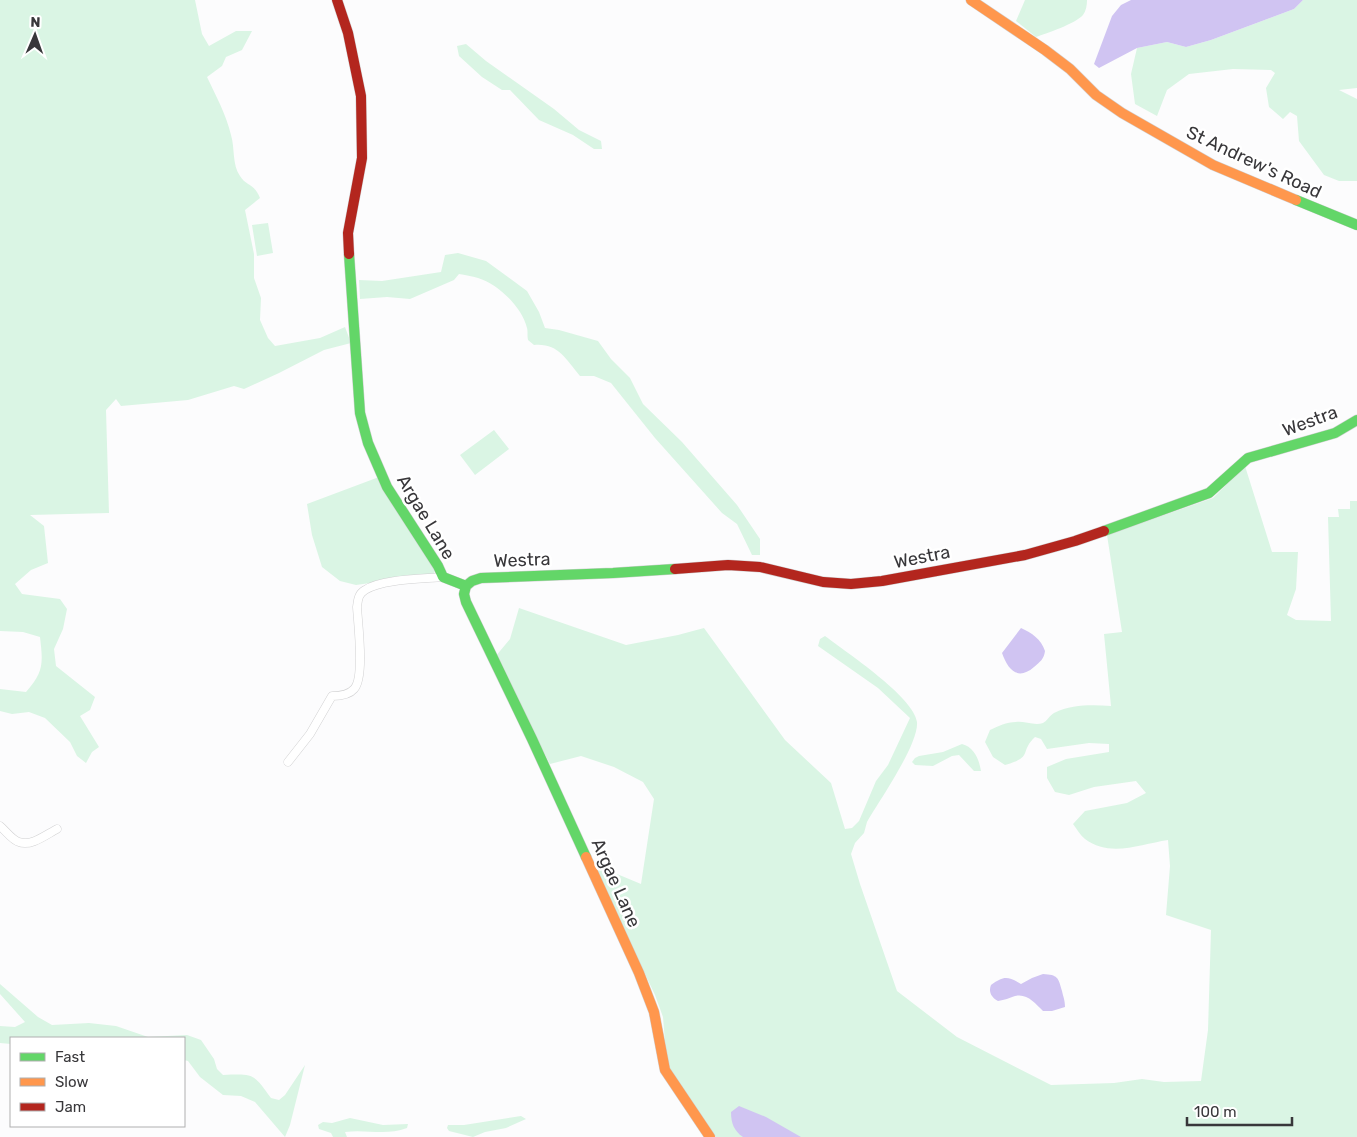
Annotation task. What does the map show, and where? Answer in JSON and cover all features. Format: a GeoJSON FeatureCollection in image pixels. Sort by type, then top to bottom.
{"type":"FeatureCollection","features":[{"type":"Feature","properties":{"kind":"street","name":"Argae Lane"},"geometry":{"type":"LineString","coordinates":[[337,0],[348,33],[361,96],[362,158],[348,233],[360,413],[368,443],[386,487],[438,566],[443,577],[466,586],[464,594],[466,602],[532,739],[639,973],[654,1012],[665,1070],[710,1137]]}},
{"type":"Feature","properties":{"kind":"street","name":"St Andrew's Road"},"geometry":{"type":"LineString","coordinates":[[970,0],[1045,50],[1070,69],[1096,95],[1122,113],[1213,165],[1357,225]]}},
{"type":"Feature","properties":{"kind":"street","name":"Westra"},"geometry":{"type":"LineString","coordinates":[[466,586],[472,581],[481,578],[613,573],[728,565],[760,567],[823,582],[851,584],[882,582],[1025,555],[1075,541],[1209,494],[1248,458],[1335,432],[1357,420]]}},
{"type":"Feature","properties":{"kind":"street"},"geometry":{"type":"LineString","coordinates":[[288,762],[310,734],[332,696],[347,694],[355,689],[360,673],[358,597],[364,590],[380,584],[443,577]]}},
{"type":"Feature","properties":{"kind":"street"},"geometry":{"type":"LineString","coordinates":[[0,826],[18,842],[25,844],[33,842],[57,828]]}},
{"type":"Feature","properties":{"kind":"green space"},"geometry":{"type":"Polygon","coordinates":[[[0,0],[195,0],[202,34],[209,46],[236,31],[252,31],[242,50],[226,57],[222,66],[207,77],[229,127],[237,172],[258,193],[260,198],[245,210],[254,254],[254,278],[261,298],[260,320],[268,338],[275,346],[320,338],[345,327],[351,343],[324,350],[244,389],[234,386],[188,400],[121,406],[116,399],[106,410],[109,513],[30,515],[44,526],[48,563],[31,570],[15,584],[22,594],[60,599],[67,609],[63,629],[54,649],[56,666],[95,697],[90,710],[80,716],[99,747],[92,752],[86,763],[77,756],[70,742],[45,718],[29,712],[12,714],[0,711],[0,689],[26,692],[39,673],[42,654],[40,637],[23,632],[0,631],[0,0]]]}},
{"type":"Feature","properties":{"kind":"green space"},"geometry":{"type":"Polygon","coordinates":[[[1025,0],[1087,0],[1087,6],[1083,15],[1074,22],[1036,37],[1016,21],[1025,0]]]}},
{"type":"Feature","properties":{"kind":"green space"},"geometry":{"type":"Polygon","coordinates":[[[1303,0],[1357,0],[1357,88],[1339,90],[1357,99],[1357,181],[1339,181],[1324,175],[1299,141],[1297,116],[1290,112],[1283,119],[1269,107],[1266,88],[1275,73],[1271,70],[1233,69],[1189,74],[1167,90],[1157,116],[1135,104],[1131,74],[1137,48],[1167,42],[1186,47],[1211,40],[1294,9],[1303,0]]]}},
{"type":"Feature","properties":{"kind":"green space"},"geometry":{"type":"Polygon","coordinates":[[[466,44],[486,61],[554,109],[579,130],[601,141],[602,149],[594,149],[573,135],[539,120],[510,90],[502,90],[482,77],[459,56],[457,46],[466,44]]]}},
{"type":"Feature","properties":{"kind":"green space"},"geometry":{"type":"Polygon","coordinates":[[[268,223],[273,253],[257,256],[252,225],[268,223]]]}},
{"type":"Feature","properties":{"kind":"green space"},"geometry":{"type":"Polygon","coordinates":[[[458,253],[486,261],[527,291],[539,312],[545,328],[598,341],[611,359],[630,378],[643,404],[682,442],[737,505],[760,539],[760,555],[752,555],[737,524],[722,513],[655,438],[611,383],[594,376],[580,376],[555,349],[549,346],[534,345],[528,340],[527,328],[520,312],[508,297],[493,285],[478,278],[459,274],[454,280],[410,299],[387,297],[360,299],[359,280],[382,281],[441,272],[445,255],[458,253]]]}},
{"type":"Feature","properties":{"kind":"green space"},"geometry":{"type":"Polygon","coordinates":[[[494,430],[509,449],[475,475],[460,455],[494,430]]]}},
{"type":"Feature","properties":{"kind":"green space"},"geometry":{"type":"Polygon","coordinates":[[[1245,466],[1272,552],[1298,552],[1296,589],[1287,615],[1296,620],[1331,621],[1328,517],[1339,517],[1338,509],[1350,509],[1350,501],[1357,501],[1357,1137],[716,1137],[667,1068],[663,1017],[655,995],[593,864],[641,884],[654,799],[643,782],[614,767],[581,756],[550,764],[495,657],[510,639],[519,608],[626,645],[704,628],[785,740],[831,783],[845,829],[852,828],[859,821],[876,781],[888,765],[910,718],[878,688],[818,646],[820,639],[825,636],[892,688],[913,712],[917,722],[912,744],[905,758],[867,822],[864,833],[855,843],[851,854],[897,991],[957,1037],[1051,1085],[1114,1083],[1142,1079],[1164,1082],[1201,1081],[1208,1030],[1211,930],[1166,915],[1170,866],[1168,840],[1126,848],[1105,848],[1085,839],[1073,824],[1085,811],[1127,803],[1146,793],[1136,781],[1094,787],[1069,795],[1055,792],[1047,778],[1047,767],[1066,759],[1109,752],[1109,744],[1089,743],[1047,749],[1041,739],[1035,737],[1030,742],[1023,757],[1005,765],[993,757],[985,742],[990,730],[1006,723],[1040,724],[1054,713],[1068,708],[1090,705],[1111,706],[1104,634],[1122,632],[1107,535],[1213,498],[1245,466]]]}},
{"type":"Feature","properties":{"kind":"green space"},"geometry":{"type":"Polygon","coordinates":[[[379,477],[435,568],[434,574],[356,585],[340,581],[322,567],[312,535],[307,504],[379,477]]]}},
{"type":"Feature","properties":{"kind":"green space"},"geometry":{"type":"Polygon","coordinates":[[[962,744],[970,748],[975,754],[981,771],[974,771],[959,755],[952,756],[933,766],[915,765],[912,762],[919,756],[943,752],[962,744]]]}},
{"type":"Feature","properties":{"kind":"green space"},"geometry":{"type":"Polygon","coordinates":[[[0,984],[38,1017],[52,1025],[89,1023],[116,1026],[148,1037],[10,1037],[10,1044],[0,1043],[0,1026],[15,1027],[25,1022],[0,994],[0,984]]]}},
{"type":"Feature","properties":{"kind":"green space"},"geometry":{"type":"Polygon","coordinates":[[[187,1035],[201,1040],[214,1059],[217,1069],[223,1075],[247,1075],[252,1077],[256,1079],[271,1098],[279,1100],[285,1095],[305,1065],[290,1125],[285,1137],[255,1102],[241,1096],[223,1095],[200,1077],[188,1061],[185,1060],[185,1037],[148,1037],[187,1035]]]}},
{"type":"Feature","properties":{"kind":"green space"},"geometry":{"type":"Polygon","coordinates":[[[521,1116],[526,1119],[506,1128],[485,1132],[473,1137],[449,1131],[447,1128],[448,1125],[464,1125],[521,1116]]]}},
{"type":"Feature","properties":{"kind":"green space"},"geometry":{"type":"Polygon","coordinates":[[[350,1118],[383,1125],[408,1124],[407,1128],[391,1132],[345,1132],[347,1137],[333,1137],[331,1133],[319,1129],[318,1125],[323,1122],[332,1123],[350,1118]]]}},
{"type":"Feature","properties":{"kind":"shaded area"},"geometry":{"type":"Polygon","coordinates":[[[1131,0],[1303,0],[1294,9],[1211,40],[1186,47],[1167,42],[1137,48],[1099,68],[1094,64],[1112,16],[1121,5],[1131,0]]]}},
{"type":"Feature","properties":{"kind":"shaded area"},"geometry":{"type":"Polygon","coordinates":[[[1021,628],[1036,637],[1045,651],[1040,662],[1028,671],[1018,673],[1014,672],[1007,664],[1002,653],[1021,628]]]}},
{"type":"Feature","properties":{"kind":"shaded area"},"geometry":{"type":"Polygon","coordinates":[[[1043,974],[1052,975],[1057,978],[1061,986],[1065,1007],[1052,1011],[1043,1011],[1030,999],[1023,996],[1019,995],[998,1001],[990,992],[991,985],[999,980],[1009,978],[1021,984],[1043,974]]]}},
{"type":"Feature","properties":{"kind":"shaded area"},"geometry":{"type":"Polygon","coordinates":[[[739,1106],[766,1117],[801,1137],[743,1137],[735,1129],[732,1120],[731,1112],[739,1106]]]}},
{"type":"Feature","properties":{"kind":"traffic: fast"},"geometry":{"type":"LineString","coordinates":[[1296,200],[1357,225]]}},
{"type":"Feature","properties":{"kind":"traffic: fast"},"geometry":{"type":"LineString","coordinates":[[349,254],[360,413],[368,443],[387,487],[438,566],[443,577],[466,586]]}},
{"type":"Feature","properties":{"kind":"traffic: fast"},"geometry":{"type":"LineString","coordinates":[[1104,531],[1209,493],[1248,458],[1335,433],[1357,420]]}},
{"type":"Feature","properties":{"kind":"traffic: fast"},"geometry":{"type":"LineString","coordinates":[[466,586],[472,581],[481,578],[675,569]]}},
{"type":"Feature","properties":{"kind":"traffic: fast"},"geometry":{"type":"LineString","coordinates":[[466,586],[464,594],[466,602],[586,857]]}},
{"type":"Feature","properties":{"kind":"traffic: slow"},"geometry":{"type":"LineString","coordinates":[[971,0],[1045,50],[1070,69],[1096,95],[1122,113],[1213,165],[1296,200]]}},
{"type":"Feature","properties":{"kind":"traffic: slow"},"geometry":{"type":"LineString","coordinates":[[586,857],[639,973],[654,1012],[665,1070],[710,1137]]}},
{"type":"Feature","properties":{"kind":"traffic: jam"},"geometry":{"type":"LineString","coordinates":[[337,0],[348,33],[361,96],[362,158],[348,233],[349,254]]}},
{"type":"Feature","properties":{"kind":"traffic: jam"},"geometry":{"type":"LineString","coordinates":[[675,569],[728,565],[760,567],[823,582],[851,584],[882,581],[1025,555],[1104,531]]}}]}
